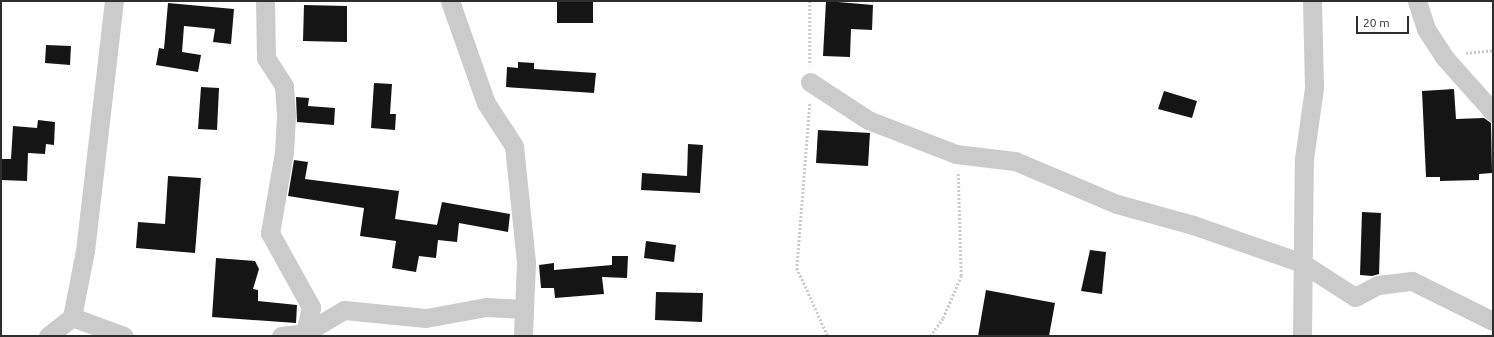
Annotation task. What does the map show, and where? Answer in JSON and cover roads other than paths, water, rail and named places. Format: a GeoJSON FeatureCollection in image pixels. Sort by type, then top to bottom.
{"type":"FeatureCollection","features":[{"type":"Feature","properties":{"kind":"street"},"geometry":{"type":"LineString","coordinates":[[48,336],[72,317],[85,251],[114,1]]}},
{"type":"Feature","properties":{"kind":"street"},"geometry":{"type":"LineString","coordinates":[[265,1],[266,58],[284,86],[286,115],[284,152],[270,233],[311,307],[305,332]]}},
{"type":"Feature","properties":{"kind":"street"},"geometry":{"type":"LineString","coordinates":[[450,1],[486,103],[514,146],[526,263],[522,309],[523,336]]}},
{"type":"Feature","properties":{"kind":"street"},"geometry":{"type":"LineString","coordinates":[[1302,336],[1304,159],[1314,88],[1312,1]]}},
{"type":"Feature","properties":{"kind":"street"},"geometry":{"type":"LineString","coordinates":[[1417,1],[1426,29],[1444,57],[1493,112]]}},
{"type":"Feature","properties":{"kind":"street"},"geometry":{"type":"LineString","coordinates":[[810,82],[868,120],[956,154],[1015,161],[1117,204],[1193,225],[1302,263],[1355,297],[1378,285],[1412,281],[1493,321]]}},
{"type":"Feature","properties":{"kind":"street"},"geometry":{"type":"LineString","coordinates":[[281,336],[305,332],[344,310],[426,318],[486,307],[522,309]]}},
{"type":"Feature","properties":{"kind":"street"},"geometry":{"type":"LineString","coordinates":[[72,317],[124,336]]}}]}
